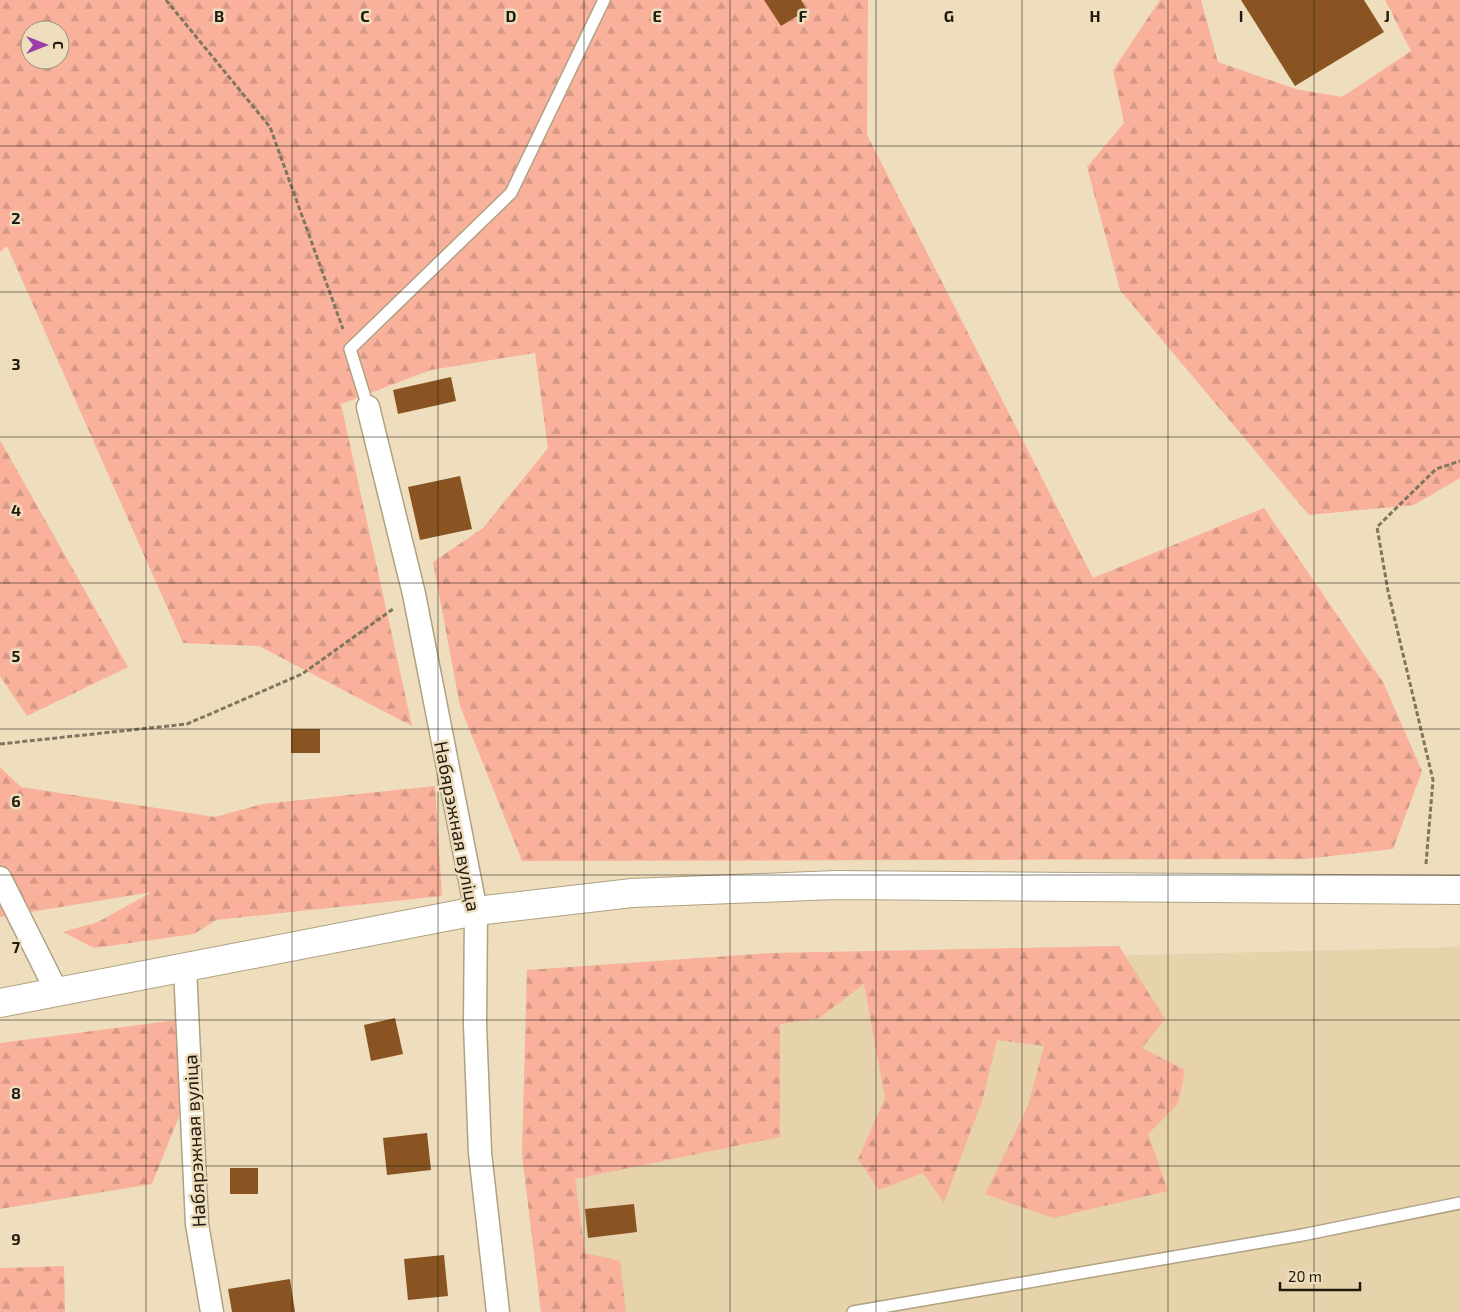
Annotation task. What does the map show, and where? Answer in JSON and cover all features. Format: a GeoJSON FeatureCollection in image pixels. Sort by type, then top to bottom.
{"type":"FeatureCollection","features":[{"type":"Feature","properties":{"kind":"street","name":"Набярэжная вуліца"},"geometry":{"type":"LineString","coordinates":[[368,407],[414,594],[476,911],[475,1025],[480,1153],[498,1312]]}},
{"type":"Feature","properties":{"kind":"street"},"geometry":{"type":"LineString","coordinates":[[0,878],[57,992]]}},
{"type":"Feature","properties":{"kind":"street"},"geometry":{"type":"LineString","coordinates":[[0,1003],[476,911],[632,893],[836,885],[1460,890]]}},
{"type":"Feature","properties":{"kind":"street","name":"Набярэжная вуліца"},"geometry":{"type":"LineString","coordinates":[[185,968],[197,1224],[212,1312]]}},
{"type":"Feature","properties":{"kind":"lane"},"geometry":{"type":"LineString","coordinates":[[368,407],[350,349],[511,192],[604,0]]}},
{"type":"Feature","properties":{"kind":"lane"},"geometry":{"type":"LineString","coordinates":[[853,1312],[1302,1235],[1460,1203]]}},
{"type":"Feature","properties":{"kind":"path"},"geometry":{"type":"LineString","coordinates":[[166,0],[270,127],[350,349]]}},
{"type":"Feature","properties":{"kind":"path"},"geometry":{"type":"LineString","coordinates":[[1426,889],[1426,844],[1433,780],[1388,591],[1377,527],[1436,469],[1460,461]]}},
{"type":"Feature","properties":{"kind":"path"},"geometry":{"type":"LineString","coordinates":[[0,744],[187,724],[302,674],[414,594]]}},
{"type":"Feature","properties":{"kind":"shaded area"},"geometry":{"type":"Polygon","coordinates":[[[1460,947],[1460,1312],[541,1312],[522,1154],[527,970],[1460,947]]]}},
{"type":"Feature","properties":{"kind":"green space"},"geometry":{"type":"Polygon","coordinates":[[[0,0],[868,0],[867,135],[1093,578],[1264,508],[1383,682],[1422,771],[1393,849],[1305,859],[522,861],[460,706],[433,562],[483,528],[548,448],[535,353],[431,370],[341,404],[412,726],[259,646],[183,643],[7,246],[0,252],[0,0]]]}},
{"type":"Feature","properties":{"kind":"green space"},"geometry":{"type":"Polygon","coordinates":[[[1160,0],[1201,0],[1218,62],[1296,89],[1342,97],[1411,51],[1385,0],[1460,0],[1460,478],[1414,505],[1309,515],[1120,290],[1087,167],[1124,123],[1113,70],[1160,0]]]}},
{"type":"Feature","properties":{"kind":"green space"},"geometry":{"type":"Polygon","coordinates":[[[0,440],[128,667],[27,716],[0,676],[0,440]]]}},
{"type":"Feature","properties":{"kind":"green space"},"geometry":{"type":"Polygon","coordinates":[[[0,767],[21,787],[215,817],[262,804],[435,786],[442,896],[216,920],[194,934],[94,948],[63,932],[98,922],[152,892],[0,917],[0,767]]]}},
{"type":"Feature","properties":{"kind":"green space"},"geometry":{"type":"Polygon","coordinates":[[[1119,946],[1165,1019],[1142,1048],[1185,1070],[1178,1104],[1148,1134],[1168,1191],[1053,1218],[985,1194],[1028,1106],[1044,1046],[997,1040],[983,1098],[944,1203],[923,1173],[879,1190],[858,1159],[885,1098],[864,984],[819,1018],[780,1024],[780,1137],[575,1179],[585,1253],[620,1261],[626,1312],[541,1312],[522,1154],[527,970],[770,953],[1119,946]]]}},
{"type":"Feature","properties":{"kind":"green space"},"geometry":{"type":"Polygon","coordinates":[[[177,1020],[182,1109],[152,1184],[0,1209],[0,1043],[177,1020]]]}},
{"type":"Feature","properties":{"kind":"green space"},"geometry":{"type":"Polygon","coordinates":[[[64,1266],[65,1312],[0,1312],[0,1268],[64,1266]]]}},
{"type":"Feature","properties":{"kind":"building"},"geometry":{"type":"Polygon","coordinates":[[[764,0],[801,0],[807,10],[781,26],[764,0]]]}},
{"type":"Feature","properties":{"kind":"building"},"geometry":{"type":"Polygon","coordinates":[[[1241,0],[1364,0],[1384,32],[1295,86],[1241,0]]]}},
{"type":"Feature","properties":{"kind":"building"},"geometry":{"type":"Polygon","coordinates":[[[451,377],[456,401],[398,414],[393,390],[451,377]]]}},
{"type":"Feature","properties":{"kind":"building"},"geometry":{"type":"Polygon","coordinates":[[[460,476],[472,529],[420,540],[408,487],[460,476]]]}},
{"type":"Feature","properties":{"kind":"building"},"geometry":{"type":"Polygon","coordinates":[[[291,729],[320,729],[320,753],[291,753],[291,729]]]}},
{"type":"Feature","properties":{"kind":"building"},"geometry":{"type":"Polygon","coordinates":[[[395,1018],[403,1054],[371,1061],[364,1025],[395,1018]]]}},
{"type":"Feature","properties":{"kind":"building"},"geometry":{"type":"Polygon","coordinates":[[[427,1133],[431,1170],[387,1175],[383,1138],[427,1133]]]}},
{"type":"Feature","properties":{"kind":"building"},"geometry":{"type":"Polygon","coordinates":[[[230,1168],[258,1168],[258,1194],[230,1194],[230,1168]]]}},
{"type":"Feature","properties":{"kind":"building"},"geometry":{"type":"Polygon","coordinates":[[[634,1204],[637,1232],[588,1238],[585,1209],[634,1204]]]}},
{"type":"Feature","properties":{"kind":"building"},"geometry":{"type":"Polygon","coordinates":[[[444,1255],[448,1296],[408,1300],[404,1259],[444,1255]]]}},
{"type":"Feature","properties":{"kind":"building"},"geometry":{"type":"Polygon","coordinates":[[[290,1279],[295,1312],[232,1312],[228,1289],[290,1279]]]}}]}
